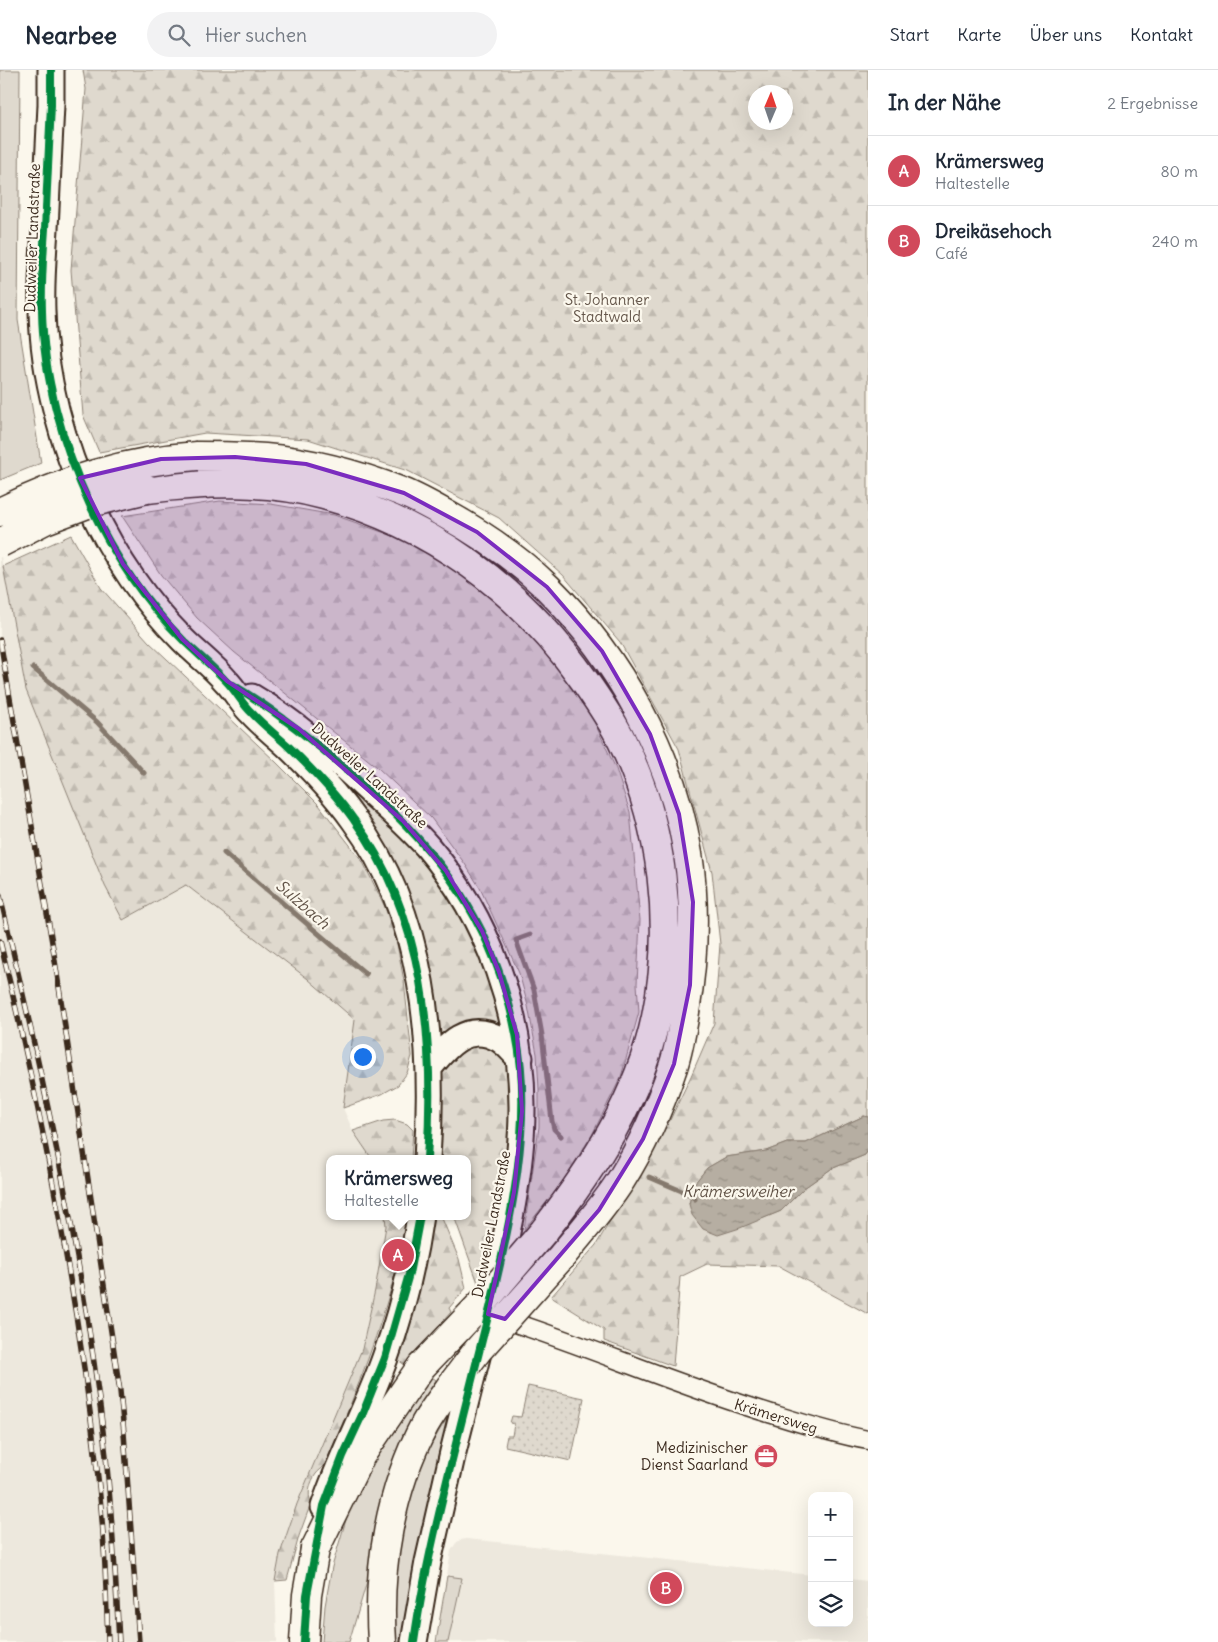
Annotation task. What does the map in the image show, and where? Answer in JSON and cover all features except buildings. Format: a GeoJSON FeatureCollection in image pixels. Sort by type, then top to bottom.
{"type":"FeatureCollection","features":[{"type":"Feature","properties":{"kind":"main road","name":"Dudweiler Landstraße"},"geometry":{"type":"LineString","coordinates":[[51,70],[42,313],[54,400],[66,444],[89,502],[104,532],[123,564],[150,602],[182,639],[227,681],[250,711],[289,747],[326,786],[354,819],[373,848],[388,877],[401,906],[419,976],[429,1068],[427,1155]]}},
{"type":"Feature","properties":{"kind":"main road"},"geometry":{"type":"LineString","coordinates":[[0,512],[34,495],[124,466],[161,459],[197,456],[267,458],[306,464],[356,476],[404,493],[477,532],[547,587],[602,652],[624,685],[650,734],[666,775],[679,814],[688,853],[693,902],[694,941],[690,984],[674,1064],[647,1132],[621,1180],[562,1256],[484,1343],[452,1383],[425,1425],[410,1458],[390,1520],[384,1556],[380,1619],[382,1642]]}},
{"type":"Feature","properties":{"kind":"main road"},"geometry":{"type":"LineString","coordinates":[[0,543],[45,520],[90,503],[131,492],[171,486],[211,484],[288,488],[322,494],[358,506],[397,521],[438,542],[475,566],[528,612],[577,670],[600,703],[622,740],[641,785],[653,830],[662,876],[663,972],[656,1018],[631,1094],[615,1127],[573,1194],[486,1299],[421,1367],[361,1455],[316,1549]]}},
{"type":"Feature","properties":{"kind":"main road","name":"Dudweiler Landstraße"},"geometry":{"type":"LineString","coordinates":[[227,681],[299,729],[349,771],[427,846],[464,896],[482,931],[499,972],[517,1035],[522,1111],[514,1192],[499,1269],[453,1452],[428,1562],[414,1642]]}},
{"type":"Feature","properties":{"kind":"main road"},"geometry":{"type":"LineString","coordinates":[[429,1068],[455,1040],[476,1032],[499,1039],[520,1058]]}},
{"type":"Feature","properties":{"kind":"main road"},"geometry":{"type":"LineString","coordinates":[[304,1642],[307,1595],[324,1506],[391,1340],[410,1274],[419,1220]]}},
{"type":"Feature","properties":{"kind":"street","name":"Krämersweg"},"geometry":{"type":"LineString","coordinates":[[488,1314],[569,1341],[735,1403],[827,1432],[868,1440]]}},
{"type":"Feature","properties":{"kind":"highlighted area"},"geometry":{"type":"Polygon","coordinates":[[[235,457],[306,464],[404,493],[477,532],[547,587],[602,651],[650,734],[679,814],[693,902],[690,985],[674,1064],[643,1139],[599,1210],[505,1319],[488,1314],[514,1192],[522,1111],[517,1035],[499,972],[482,931],[446,871],[403,821],[299,729],[227,681],[182,639],[123,564],[80,478],[161,459],[235,457]]]}},
{"type":"Feature","properties":{"kind":"shaded area"},"geometry":{"type":"Polygon","coordinates":[[[0,551],[26,690],[123,920],[186,885],[308,979],[355,1020],[343,1108],[353,1131],[369,1155],[326,1155],[326,1220],[385,1220],[386,1226],[362,1349],[297,1504],[280,1554],[275,1581],[277,1642],[0,1642],[0,551]]]}},
{"type":"Feature","properties":{"kind":"shaded area"},"geometry":{"type":"Polygon","coordinates":[[[467,1539],[808,1575],[808,1627],[853,1627],[853,1579],[868,1581],[868,1642],[436,1642],[451,1551],[460,1540],[467,1539]]]}},
{"type":"Feature","properties":{"kind":"green space"},"geometry":{"type":"Polygon","coordinates":[[[0,70],[20,70],[18,320],[41,463],[0,480],[0,70]]]}},
{"type":"Feature","properties":{"kind":"green space","name":"St. Johanner Stadtwald"},"geometry":{"type":"Polygon","coordinates":[[[83,70],[868,70],[868,1117],[864,1116],[806,1143],[787,1143],[766,1151],[726,1157],[707,1168],[694,1184],[689,1204],[761,1219],[781,1211],[804,1188],[831,1169],[865,1155],[868,1150],[868,1314],[779,1266],[707,1264],[680,1277],[673,1366],[604,1341],[604,1330],[551,1297],[596,1245],[670,1120],[714,1023],[720,944],[712,872],[679,749],[620,642],[563,575],[499,518],[408,471],[308,439],[205,433],[99,452],[83,415],[71,270],[86,89],[83,70]]]}},
{"type":"Feature","properties":{"kind":"green space"},"geometry":{"type":"Polygon","coordinates":[[[220,501],[271,504],[334,515],[402,539],[457,571],[504,609],[553,658],[592,717],[616,769],[630,812],[640,920],[637,984],[639,1012],[621,1077],[592,1135],[561,1184],[524,1230],[539,1127],[537,1054],[528,1006],[519,973],[480,888],[431,818],[377,767],[234,652],[197,618],[161,575],[122,516],[220,501]]]}},
{"type":"Feature","properties":{"kind":"green space"},"geometry":{"type":"Polygon","coordinates":[[[71,535],[101,588],[149,642],[319,805],[363,862],[385,907],[397,944],[404,981],[412,1056],[407,1073],[398,1085],[382,1094],[343,1108],[355,1020],[308,979],[186,885],[123,920],[105,886],[26,690],[3,566],[71,535]]]}},
{"type":"Feature","properties":{"kind":"green space"},"geometry":{"type":"Polygon","coordinates":[[[314,755],[418,851],[456,904],[473,936],[491,983],[503,1028],[448,1031],[437,1038],[428,975],[314,755]]]}},
{"type":"Feature","properties":{"kind":"green space"},"geometry":{"type":"Polygon","coordinates":[[[478,1044],[497,1049],[508,1065],[510,1082],[505,1170],[482,1294],[455,1220],[471,1220],[471,1155],[437,1155],[440,1075],[451,1058],[463,1049],[478,1044]]]}},
{"type":"Feature","properties":{"kind":"green space"},"geometry":{"type":"Polygon","coordinates":[[[395,1120],[407,1124],[413,1130],[411,1155],[369,1155],[353,1131],[383,1121],[395,1120]]]}},
{"type":"Feature","properties":{"kind":"green space"},"geometry":{"type":"Polygon","coordinates":[[[385,1220],[405,1220],[402,1245],[394,1248],[392,1262],[397,1267],[376,1336],[351,1404],[324,1466],[312,1481],[309,1492],[311,1503],[299,1536],[287,1580],[275,1581],[280,1554],[297,1504],[362,1349],[386,1226],[385,1220]]]}},
{"type":"Feature","properties":{"kind":"green space"},"geometry":{"type":"Polygon","coordinates":[[[427,1220],[443,1220],[459,1259],[466,1288],[449,1308],[451,1312],[405,1365],[395,1358],[427,1220]]]}},
{"type":"Feature","properties":{"kind":"green space"},"geometry":{"type":"Polygon","coordinates":[[[432,1377],[436,1380],[415,1420],[372,1547],[368,1578],[349,1642],[322,1642],[325,1606],[332,1567],[348,1513],[371,1461],[410,1400],[432,1377]]]}},
{"type":"Feature","properties":{"kind":"green space"},"geometry":{"type":"Polygon","coordinates":[[[528,1386],[584,1398],[571,1461],[505,1446],[507,1436],[512,1436],[514,1424],[510,1423],[512,1416],[521,1417],[528,1386]]]}},
{"type":"Feature","properties":{"kind":"green space"},"geometry":{"type":"Polygon","coordinates":[[[459,1401],[405,1642],[394,1642],[394,1590],[398,1548],[408,1505],[423,1459],[459,1401]]]}},
{"type":"Feature","properties":{"kind":"green space"},"geometry":{"type":"Polygon","coordinates":[[[447,1576],[462,1578],[448,1642],[436,1642],[447,1576]]]}},
{"type":"Feature","properties":{"kind":"water","name":"Krämersweiher"},"geometry":{"type":"Polygon","coordinates":[[[864,1116],[868,1117],[868,1150],[865,1155],[831,1169],[804,1188],[781,1211],[718,1235],[703,1229],[692,1215],[689,1204],[694,1184],[707,1168],[726,1157],[766,1151],[787,1143],[806,1143],[864,1116]]]}},
{"type":"Feature","properties":{"kind":"waterway","name":"Sulzbach"},"geometry":{"type":"LineString","coordinates":[[33,668],[97,722],[144,773]]}},
{"type":"Feature","properties":{"kind":"waterway","name":"Sulzbach"},"geometry":{"type":"LineString","coordinates":[[224,853],[366,974]]}},
{"type":"Feature","properties":{"kind":"waterway"},"geometry":{"type":"LineString","coordinates":[[530,935],[516,940],[534,990],[542,1035],[552,1121],[554,1129],[561,1136]]}},
{"type":"Feature","properties":{"kind":"waterway"},"geometry":{"type":"LineString","coordinates":[[649,1177],[691,1195],[695,1199]]}},
{"type":"Feature","properties":{"kind":"railway"},"geometry":{"type":"LineString","coordinates":[[0,640],[54,954],[120,1391],[139,1642]]}},
{"type":"Feature","properties":{"kind":"railway"},"geometry":{"type":"LineString","coordinates":[[0,896],[62,1174],[87,1315],[106,1456],[119,1642]]}},
{"type":"Feature","properties":{"kind":"railway"},"geometry":{"type":"LineString","coordinates":[[0,941],[44,1138],[69,1270],[89,1402],[99,1490],[108,1642]]}},
{"type":"Feature","properties":{"kind":"cycle path"},"geometry":{"type":"LineString","coordinates":[[51,70],[42,280],[43,335],[56,410],[71,459],[99,523],[143,594],[188,645],[230,685],[260,722],[287,745],[339,800],[378,857],[396,897],[410,939],[420,982],[426,1026],[429,1071],[427,1155]]}},
{"type":"Feature","properties":{"kind":"cycle path"},"geometry":{"type":"LineString","coordinates":[[233,685],[272,710],[327,752],[405,824],[428,850],[467,904],[483,934],[497,965],[508,998],[516,1034],[521,1067],[522,1102],[521,1137],[512,1207],[490,1308],[432,1546],[414,1642]]}},
{"type":"Feature","properties":{"kind":"cycle path"},"geometry":{"type":"LineString","coordinates":[[304,1642],[307,1595],[324,1506],[385,1358],[409,1274],[419,1220]]}},
{"type":"Feature","properties":{"kind":"place","name":"Krämersweg"},"geometry":{"type":"Point","coordinates":[398,1255]}},
{"type":"Feature","properties":{"kind":"place","name":"Medizinischer Dienst Saarland"},"geometry":{"type":"Point","coordinates":[766,1456]}},
{"type":"Feature","properties":{"kind":"place","name":"Dreikäsehoch"},"geometry":{"type":"Point","coordinates":[666,1588]}}]}
